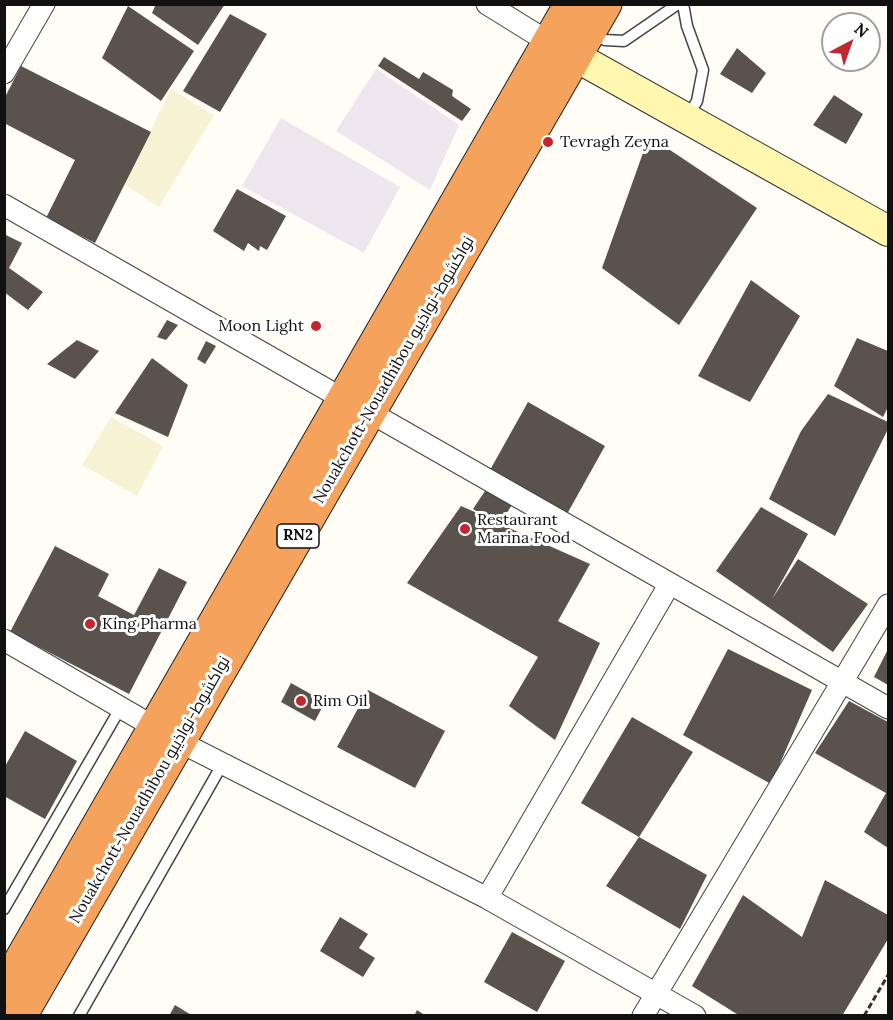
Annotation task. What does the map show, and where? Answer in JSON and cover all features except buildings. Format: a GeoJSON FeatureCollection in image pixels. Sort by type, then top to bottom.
{"type":"FeatureCollection","features":[{"type":"Feature","properties":{"kind":"highway","name":"Nouakchott-Nouadhibou نواكشوط-نواذيبو"},"geometry":{"type":"LineString","coordinates":[[4,990],[167,734],[580,34],[572,4]]}},
{"type":"Feature","properties":{"kind":"highway","name":"Nouakchott-Nouadhibou نواكشوط-نواذيبو"},"geometry":{"type":"LineString","coordinates":[[20,1016],[167,734]]}},
{"type":"Feature","properties":{"kind":"street"},"geometry":{"type":"LineString","coordinates":[[4,73],[44,4]]}},
{"type":"Feature","properties":{"kind":"street"},"geometry":{"type":"LineString","coordinates":[[487,4],[580,34],[687,118],[888,231]]}},
{"type":"Feature","properties":{"kind":"street"},"geometry":{"type":"LineString","coordinates":[[4,205],[888,708]]}},
{"type":"Feature","properties":{"kind":"street"},"geometry":{"type":"LineString","coordinates":[[487,898],[669,585]]}},
{"type":"Feature","properties":{"kind":"street"},"geometry":{"type":"LineString","coordinates":[[643,1016],[888,605]]}},
{"type":"Feature","properties":{"kind":"street"},"geometry":{"type":"LineString","coordinates":[[4,640],[167,734],[487,898],[695,1016]]}},
{"type":"Feature","properties":{"kind":"lane"},"geometry":{"type":"LineString","coordinates":[[580,34],[605,40],[624,41],[678,4]]}},
{"type":"Feature","properties":{"kind":"lane"},"geometry":{"type":"LineString","coordinates":[[683,4],[687,26],[703,70],[697,101],[687,118]]}},
{"type":"Feature","properties":{"kind":"lane"},"geometry":{"type":"LineString","coordinates":[[4,909],[121,708]]}},
{"type":"Feature","properties":{"kind":"lane"},"geometry":{"type":"LineString","coordinates":[[78,1016],[223,763]]}},
{"type":"Feature","properties":{"kind":"path"},"geometry":{"type":"LineString","coordinates":[[864,1016],[888,975]]}},
{"type":"Feature","properties":{"kind":"shaded area"},"geometry":{"type":"Polygon","coordinates":[[[376,69],[459,125],[430,190],[336,131],[376,69]]]}},
{"type":"Feature","properties":{"kind":"shaded area"},"geometry":{"type":"Polygon","coordinates":[[[171,89],[214,115],[159,207],[124,184],[171,89]]]}},
{"type":"Feature","properties":{"kind":"shaded area"},"geometry":{"type":"Polygon","coordinates":[[[281,118],[400,187],[364,253],[242,186],[281,118]]]}},
{"type":"Feature","properties":{"kind":"shaded area"},"geometry":{"type":"Polygon","coordinates":[[[111,417],[163,446],[137,496],[82,465],[111,417]]]}},
{"type":"Feature","properties":{"kind":"place","name":"Tevragh Zeyna"},"geometry":{"type":"Point","coordinates":[548,142]}},
{"type":"Feature","properties":{"kind":"place","name":"Moon Light"},"geometry":{"type":"Point","coordinates":[316,326]}},
{"type":"Feature","properties":{"kind":"place","name":"Restaurant Marina Food"},"geometry":{"type":"Point","coordinates":[465,529]}},
{"type":"Feature","properties":{"kind":"place","name":"King Pharma"},"geometry":{"type":"Point","coordinates":[90,624]}},
{"type":"Feature","properties":{"kind":"place","name":"Rim Oil"},"geometry":{"type":"Point","coordinates":[301,701]}}]}
